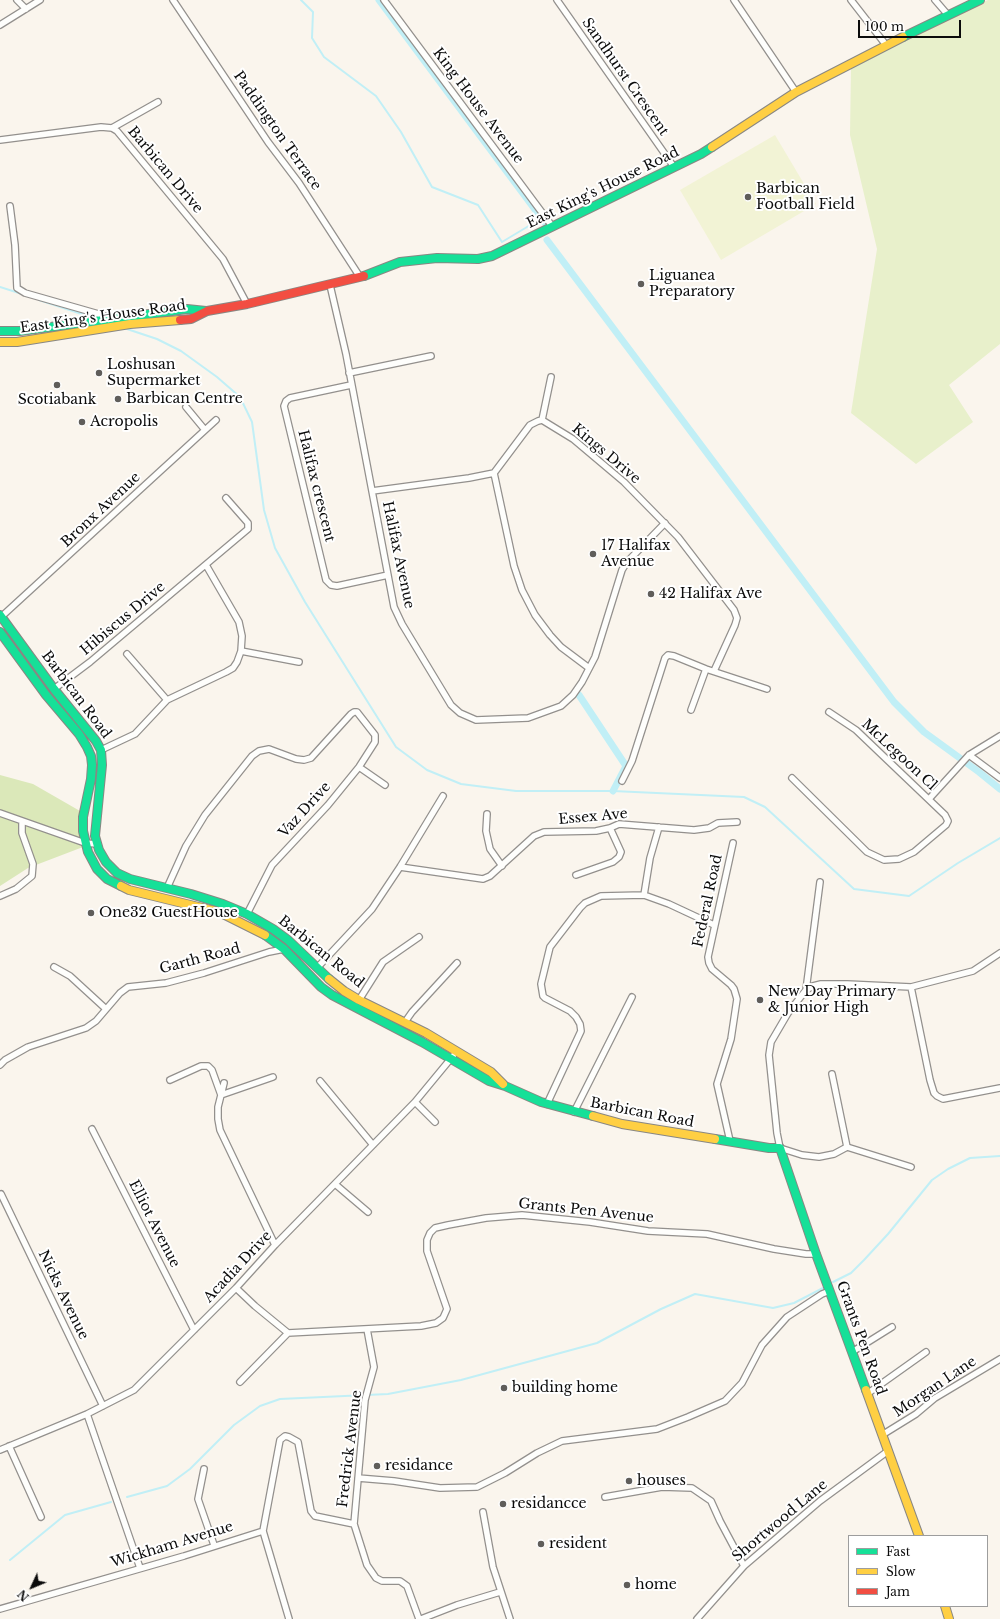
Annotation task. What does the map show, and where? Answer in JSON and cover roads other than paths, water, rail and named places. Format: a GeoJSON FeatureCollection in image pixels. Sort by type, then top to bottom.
{"type":"FeatureCollection","features":[{"type":"Feature","properties":{"kind":"main road","name":"East King's House Road"},"geometry":{"type":"LineString","coordinates":[[0,331],[20,331],[187,309],[207,311],[247,304],[330,285],[360,277],[400,262],[437,258],[478,259],[492,256],[518,245],[552,226],[701,154],[796,92],[886,45],[980,0]]}},
{"type":"Feature","properties":{"kind":"main road","name":"East King's House Road"},"geometry":{"type":"LineString","coordinates":[[0,342],[17,342],[130,324],[192,319],[207,311]]}},
{"type":"Feature","properties":{"kind":"main road","name":"Barbican Road"},"geometry":{"type":"LineString","coordinates":[[1,616],[54,689],[96,741],[101,750],[102,765],[95,826],[97,844],[98,850],[106,862],[117,873],[130,879],[191,894],[223,904],[247,914],[273,929],[288,940],[331,981],[359,1000],[406,1022],[457,1051],[491,1072],[505,1086]]}},
{"type":"Feature","properties":{"kind":"main road","name":"Barbican Road"},"geometry":{"type":"LineString","coordinates":[[0,632],[46,696],[79,734],[91,756],[91,779],[84,816],[83,831],[88,852],[97,869],[107,879],[129,890],[160,896],[219,912],[264,934],[284,949],[317,983],[332,995],[452,1059],[489,1081],[505,1086],[547,1104],[622,1124],[730,1142],[780,1148]]}},
{"type":"Feature","properties":{"kind":"main road","name":"Grants Pen Road"},"geometry":{"type":"LineString","coordinates":[[780,1148],[816,1254],[919,1535]]}},
{"type":"Feature","properties":{"kind":"main road"},"geometry":{"type":"LineString","coordinates":[[945,1607],[949,1619]]}},
{"type":"Feature","properties":{"kind":"street"},"geometry":{"type":"LineString","coordinates":[[17,0],[26,9]]}},
{"type":"Feature","properties":{"kind":"street"},"geometry":{"type":"LineString","coordinates":[[0,25],[40,0]]}},
{"type":"Feature","properties":{"kind":"street","name":"Paddington Terrace"},"geometry":{"type":"LineString","coordinates":[[173,0],[268,142],[299,183],[360,277]]}},
{"type":"Feature","properties":{"kind":"street","name":"King House Avenue"},"geometry":{"type":"LineString","coordinates":[[384,0],[552,226]]}},
{"type":"Feature","properties":{"kind":"street","name":"Sandhurst Crescent"},"geometry":{"type":"LineString","coordinates":[[557,0],[674,167]]}},
{"type":"Feature","properties":{"kind":"street"},"geometry":{"type":"LineString","coordinates":[[734,0],[796,92]]}},
{"type":"Feature","properties":{"kind":"street"},"geometry":{"type":"LineString","coordinates":[[850,0],[886,45]]}},
{"type":"Feature","properties":{"kind":"street"},"geometry":{"type":"LineString","coordinates":[[935,0],[948,15]]}},
{"type":"Feature","properties":{"kind":"street"},"geometry":{"type":"LineString","coordinates":[[112,128],[158,102]]}},
{"type":"Feature","properties":{"kind":"street","name":"Barbican Drive"},"geometry":{"type":"LineString","coordinates":[[0,140],[101,127],[112,128],[122,135],[223,260],[247,304]]}},
{"type":"Feature","properties":{"kind":"street"},"geometry":{"type":"LineString","coordinates":[[10,206],[15,245],[17,288],[24,293],[110,318]]}},
{"type":"Feature","properties":{"kind":"street","name":"Halifax Avenue"},"geometry":{"type":"LineString","coordinates":[[330,285],[346,354],[394,608],[402,624],[451,705],[460,714],[476,720],[528,718],[561,706],[573,695],[595,657],[622,570],[627,562],[665,523]]}},
{"type":"Feature","properties":{"kind":"street"},"geometry":{"type":"LineString","coordinates":[[349,373],[431,356]]}},
{"type":"Feature","properties":{"kind":"street"},"geometry":{"type":"LineString","coordinates":[[372,491],[470,478],[494,473],[530,425],[542,420],[551,377]]}},
{"type":"Feature","properties":{"kind":"street","name":"Halifax crescent"},"geometry":{"type":"LineString","coordinates":[[351,385],[290,398],[286,401],[284,406],[326,580],[331,585],[337,586],[388,575]]}},
{"type":"Feature","properties":{"kind":"street"},"geometry":{"type":"LineString","coordinates":[[186,407],[205,430]]}},
{"type":"Feature","properties":{"kind":"street","name":"Bronx Avenue"},"geometry":{"type":"LineString","coordinates":[[1,616],[216,420]]}},
{"type":"Feature","properties":{"kind":"street","name":"Kings Drive"},"geometry":{"type":"LineString","coordinates":[[542,420],[573,440],[608,468],[665,523],[683,542],[734,610],[737,618],[714,671]]}},
{"type":"Feature","properties":{"kind":"street"},"geometry":{"type":"LineString","coordinates":[[494,473],[514,566],[522,590],[535,615],[550,635],[561,647],[589,668]]}},
{"type":"Feature","properties":{"kind":"street","name":"Hibiscus Drive"},"geometry":{"type":"LineString","coordinates":[[54,689],[90,662],[248,529],[248,523],[226,498]]}},
{"type":"Feature","properties":{"kind":"street"},"geometry":{"type":"LineString","coordinates":[[101,750],[134,734],[167,700],[232,668],[237,662],[241,651],[242,636],[238,622],[206,565]]}},
{"type":"Feature","properties":{"kind":"street"},"geometry":{"type":"LineString","coordinates":[[241,651],[299,662]]}},
{"type":"Feature","properties":{"kind":"street"},"geometry":{"type":"LineString","coordinates":[[127,654],[167,700]]}},
{"type":"Feature","properties":{"kind":"street"},"geometry":{"type":"LineString","coordinates":[[622,781],[632,761],[665,658],[668,655],[767,689]]}},
{"type":"Feature","properties":{"kind":"street"},"geometry":{"type":"LineString","coordinates":[[691,710],[706,669]]}},
{"type":"Feature","properties":{"kind":"street","name":"Vaz Drive"},"geometry":{"type":"LineString","coordinates":[[166,888],[186,846],[205,815],[252,756],[259,751],[269,749],[296,759],[304,760],[311,758],[352,713],[356,712],[375,735],[375,742],[359,766],[328,805],[272,865],[247,914]]}},
{"type":"Feature","properties":{"kind":"street","name":"McLegoon Cl"},"geometry":{"type":"LineString","coordinates":[[792,778],[867,852],[884,860],[899,859],[914,852],[944,828],[948,821],[945,815],[856,730],[829,712]]}},
{"type":"Feature","properties":{"kind":"street"},"geometry":{"type":"LineString","coordinates":[[928,799],[969,755],[1000,736]]}},
{"type":"Feature","properties":{"kind":"street"},"geometry":{"type":"LineString","coordinates":[[969,755],[1000,778]]}},
{"type":"Feature","properties":{"kind":"street"},"geometry":{"type":"LineString","coordinates":[[359,766],[385,785]]}},
{"type":"Feature","properties":{"kind":"street"},"geometry":{"type":"LineString","coordinates":[[318,968],[372,909],[400,867],[443,796]]}},
{"type":"Feature","properties":{"kind":"street"},"geometry":{"type":"LineString","coordinates":[[0,813],[85,843],[97,844]]}},
{"type":"Feature","properties":{"kind":"street"},"geometry":{"type":"LineString","coordinates":[[487,814],[486,831],[490,849],[502,866]]}},
{"type":"Feature","properties":{"kind":"street"},"geometry":{"type":"LineString","coordinates":[[0,896],[16,889],[32,876],[33,864],[22,833],[22,820]]}},
{"type":"Feature","properties":{"kind":"street","name":"Essex Ave"},"geometry":{"type":"LineString","coordinates":[[400,867],[483,879],[490,876],[538,834],[544,832],[596,831],[610,828],[619,824],[694,830],[709,828],[718,823],[737,822]]}},
{"type":"Feature","properties":{"kind":"street"},"geometry":{"type":"LineString","coordinates":[[644,895],[650,858],[659,827]]}},
{"type":"Feature","properties":{"kind":"street"},"geometry":{"type":"LineString","coordinates":[[576,875],[613,862],[619,857],[621,852],[610,828]]}},
{"type":"Feature","properties":{"kind":"street","name":"Federal Road"},"geometry":{"type":"LineString","coordinates":[[730,1142],[717,1084],[731,1039],[737,999],[734,989],[712,969],[709,963],[714,925],[733,843]]}},
{"type":"Feature","properties":{"kind":"street"},"geometry":{"type":"LineString","coordinates":[[806,990],[820,882]]}},
{"type":"Feature","properties":{"kind":"street"},"geometry":{"type":"LineString","coordinates":[[547,1104],[581,1032],[580,1024],[570,1011],[543,996],[541,992],[541,984],[550,947],[585,903],[601,896],[644,895],[670,904],[714,925]]}},
{"type":"Feature","properties":{"kind":"street"},"geometry":{"type":"LineString","coordinates":[[359,1000],[383,962],[419,937]]}},
{"type":"Feature","properties":{"kind":"street","name":"Garth Road"},"geometry":{"type":"LineString","coordinates":[[0,1066],[6,1060],[28,1046],[86,1028],[96,1021],[120,993],[128,987],[166,983],[204,973],[269,952],[284,949]]}},
{"type":"Feature","properties":{"kind":"street"},"geometry":{"type":"LineString","coordinates":[[911,1168],[848,1147],[834,1154],[819,1157],[802,1155],[780,1148],[770,1069],[771,1042],[788,1013],[806,990],[821,984],[911,987],[973,971],[1000,953]]}},
{"type":"Feature","properties":{"kind":"street"},"geometry":{"type":"LineString","coordinates":[[406,1022],[412,1012],[457,963]]}},
{"type":"Feature","properties":{"kind":"street"},"geometry":{"type":"LineString","coordinates":[[54,967],[70,976],[106,1008]]}},
{"type":"Feature","properties":{"kind":"street"},"geometry":{"type":"LineString","coordinates":[[911,987],[934,1093],[943,1099],[1000,1088]]}},
{"type":"Feature","properties":{"kind":"street"},"geometry":{"type":"LineString","coordinates":[[574,1112],[632,997]]}},
{"type":"Feature","properties":{"kind":"street","name":"Acadia Drive"},"geometry":{"type":"LineString","coordinates":[[0,1450],[87,1414],[134,1390],[236,1288],[275,1245],[415,1102],[452,1059],[457,1051]]}},
{"type":"Feature","properties":{"kind":"street"},"geometry":{"type":"LineString","coordinates":[[170,1080],[201,1066],[208,1066],[212,1070],[221,1095]]}},
{"type":"Feature","properties":{"kind":"street"},"geometry":{"type":"LineString","coordinates":[[832,1074],[848,1147]]}},
{"type":"Feature","properties":{"kind":"street"},"geometry":{"type":"LineString","coordinates":[[221,1095],[273,1077]]}},
{"type":"Feature","properties":{"kind":"street"},"geometry":{"type":"LineString","coordinates":[[320,1081],[373,1145]]}},
{"type":"Feature","properties":{"kind":"street"},"geometry":{"type":"LineString","coordinates":[[224,1082],[218,1119],[220,1130],[275,1245]]}},
{"type":"Feature","properties":{"kind":"street"},"geometry":{"type":"LineString","coordinates":[[415,1102],[435,1122]]}},
{"type":"Feature","properties":{"kind":"street","name":"Elliot Avenue"},"geometry":{"type":"LineString","coordinates":[[92,1129],[194,1330]]}},
{"type":"Feature","properties":{"kind":"street"},"geometry":{"type":"LineString","coordinates":[[335,1184],[368,1212]]}},
{"type":"Feature","properties":{"kind":"street","name":"Nicks Avenue"},"geometry":{"type":"LineString","coordinates":[[1,1194],[103,1406]]}},
{"type":"Feature","properties":{"kind":"street","name":"Grants Pen Avenue"},"geometry":{"type":"LineString","coordinates":[[288,1333],[421,1326],[436,1323],[443,1318],[447,1310],[428,1251],[427,1240],[430,1233],[435,1228],[486,1218],[522,1215],[590,1222],[648,1231],[707,1234],[774,1249],[816,1254]]}},
{"type":"Feature","properties":{"kind":"street"},"geometry":{"type":"LineString","coordinates":[[236,1288],[288,1333],[240,1382]]}},
{"type":"Feature","properties":{"kind":"street"},"geometry":{"type":"LineString","coordinates":[[358,1478],[394,1481],[440,1488],[477,1487],[505,1473],[537,1453],[562,1441],[657,1429],[688,1417],[725,1401],[742,1383],[762,1346],[787,1317],[822,1294],[830,1291]]}},
{"type":"Feature","properties":{"kind":"street"},"geometry":{"type":"LineString","coordinates":[[852,1352],[892,1327]]}},
{"type":"Feature","properties":{"kind":"street","name":"Fredrick Avenue"},"geometry":{"type":"LineString","coordinates":[[354,1524],[365,1400],[374,1367],[367,1329]]}},
{"type":"Feature","properties":{"kind":"street"},"geometry":{"type":"LineString","coordinates":[[867,1394],[926,1352]]}},
{"type":"Feature","properties":{"kind":"street","name":"Morgan Lane"},"geometry":{"type":"LineString","coordinates":[[882,1435],[916,1414],[935,1398],[1000,1358]]}},
{"type":"Feature","properties":{"kind":"street"},"geometry":{"type":"LineString","coordinates":[[87,1414],[140,1568]]}},
{"type":"Feature","properties":{"kind":"street"},"geometry":{"type":"LineString","coordinates":[[289,1619],[263,1531],[280,1440],[284,1436],[298,1442],[311,1511],[315,1516],[354,1524],[367,1565],[376,1578],[382,1581],[400,1581],[407,1586],[420,1619],[500,1592]]}},
{"type":"Feature","properties":{"kind":"street"},"geometry":{"type":"LineString","coordinates":[[9,1446],[41,1517]]}},
{"type":"Feature","properties":{"kind":"street","name":"Shortwood Lane"},"geometry":{"type":"LineString","coordinates":[[697,1619],[744,1566],[820,1501],[888,1451]]}},
{"type":"Feature","properties":{"kind":"street"},"geometry":{"type":"LineString","coordinates":[[204,1468],[198,1499],[214,1546]]}},
{"type":"Feature","properties":{"kind":"street"},"geometry":{"type":"LineString","coordinates":[[605,1497],[662,1487],[692,1488],[711,1501],[744,1566]]}},
{"type":"Feature","properties":{"kind":"street"},"geometry":{"type":"LineString","coordinates":[[483,1512],[493,1567],[510,1619]]}},
{"type":"Feature","properties":{"kind":"street","name":"Wickham Avenue"},"geometry":{"type":"LineString","coordinates":[[0,1609],[184,1556],[263,1531]]}},
{"type":"Feature","properties":{"kind":"waterway"},"geometry":{"type":"LineString","coordinates":[[301,0],[313,12],[312,38],[324,57],[376,96],[401,132],[432,187],[478,205],[502,242],[542,218]]}},
{"type":"Feature","properties":{"kind":"waterway"},"geometry":{"type":"LineString","coordinates":[[379,0],[545,223]]}},
{"type":"Feature","properties":{"kind":"waterway"},"geometry":{"type":"LineString","coordinates":[[547,240],[894,702],[924,732],[1000,789]]}},
{"type":"Feature","properties":{"kind":"waterway"},"geometry":{"type":"LineString","coordinates":[[0,287],[22,294]]}},
{"type":"Feature","properties":{"kind":"waterway"},"geometry":{"type":"LineString","coordinates":[[39,300],[94,318]]}},
{"type":"Feature","properties":{"kind":"waterway"},"geometry":{"type":"LineString","coordinates":[[124,328],[157,339],[181,351],[217,377],[240,397],[252,422],[264,510],[275,548],[305,602],[396,747],[427,770],[461,784],[516,791],[613,791],[744,797],[765,807],[854,889],[909,896],[958,863],[1000,838]]}},
{"type":"Feature","properties":{"kind":"waterway"},"geometry":{"type":"LineString","coordinates":[[579,695],[626,766],[613,791]]}},
{"type":"Feature","properties":{"kind":"waterway"},"geometry":{"type":"LineString","coordinates":[[833,1282],[851,1273],[864,1260],[888,1234],[932,1180],[948,1169],[970,1158],[1000,1156]]}},
{"type":"Feature","properties":{"kind":"waterway"},"geometry":{"type":"LineString","coordinates":[[127,1497],[167,1486],[190,1469],[234,1425],[260,1406],[280,1399],[388,1394],[461,1380],[597,1343],[661,1309],[695,1294],[773,1308],[794,1303],[825,1287]]}},
{"type":"Feature","properties":{"kind":"waterway"},"geometry":{"type":"LineString","coordinates":[[10,1560],[65,1515],[111,1502]]}},
{"type":"Feature","properties":{"kind":"place","name":"Barbican Football Field"},"geometry":{"type":"Point","coordinates":[748,197]}},
{"type":"Feature","properties":{"kind":"place","name":"Liguanea Preparatory"},"geometry":{"type":"Point","coordinates":[641,284]}},
{"type":"Feature","properties":{"kind":"place","name":"Loshusan Supermarket"},"geometry":{"type":"Point","coordinates":[99,373]}},
{"type":"Feature","properties":{"kind":"place","name":"Scotiabank"},"geometry":{"type":"Point","coordinates":[57,385]}},
{"type":"Feature","properties":{"kind":"place","name":"Barbican Centre"},"geometry":{"type":"Point","coordinates":[118,399]}},
{"type":"Feature","properties":{"kind":"place","name":"Acropolis"},"geometry":{"type":"Point","coordinates":[82,422]}},
{"type":"Feature","properties":{"kind":"place","name":"17 Halifax Avenue"},"geometry":{"type":"Point","coordinates":[593,554]}},
{"type":"Feature","properties":{"kind":"place","name":"42 Halifax Ave"},"geometry":{"type":"Point","coordinates":[651,594]}},
{"type":"Feature","properties":{"kind":"place","name":"One32 GuestHouse"},"geometry":{"type":"Point","coordinates":[91,913]}},
{"type":"Feature","properties":{"kind":"place","name":"New Day Primary & Junior High"},"geometry":{"type":"Point","coordinates":[760,1000]}},
{"type":"Feature","properties":{"kind":"place","name":"building home"},"geometry":{"type":"Point","coordinates":[504,1388]}},
{"type":"Feature","properties":{"kind":"place","name":"residance"},"geometry":{"type":"Point","coordinates":[377,1466]}},
{"type":"Feature","properties":{"kind":"place","name":"houses"},"geometry":{"type":"Point","coordinates":[629,1481]}},
{"type":"Feature","properties":{"kind":"place","name":"residancce"},"geometry":{"type":"Point","coordinates":[503,1504]}},
{"type":"Feature","properties":{"kind":"place","name":"resident"},"geometry":{"type":"Point","coordinates":[541,1544]}},
{"type":"Feature","properties":{"kind":"place","name":"home"},"geometry":{"type":"Point","coordinates":[627,1585]}}]}
